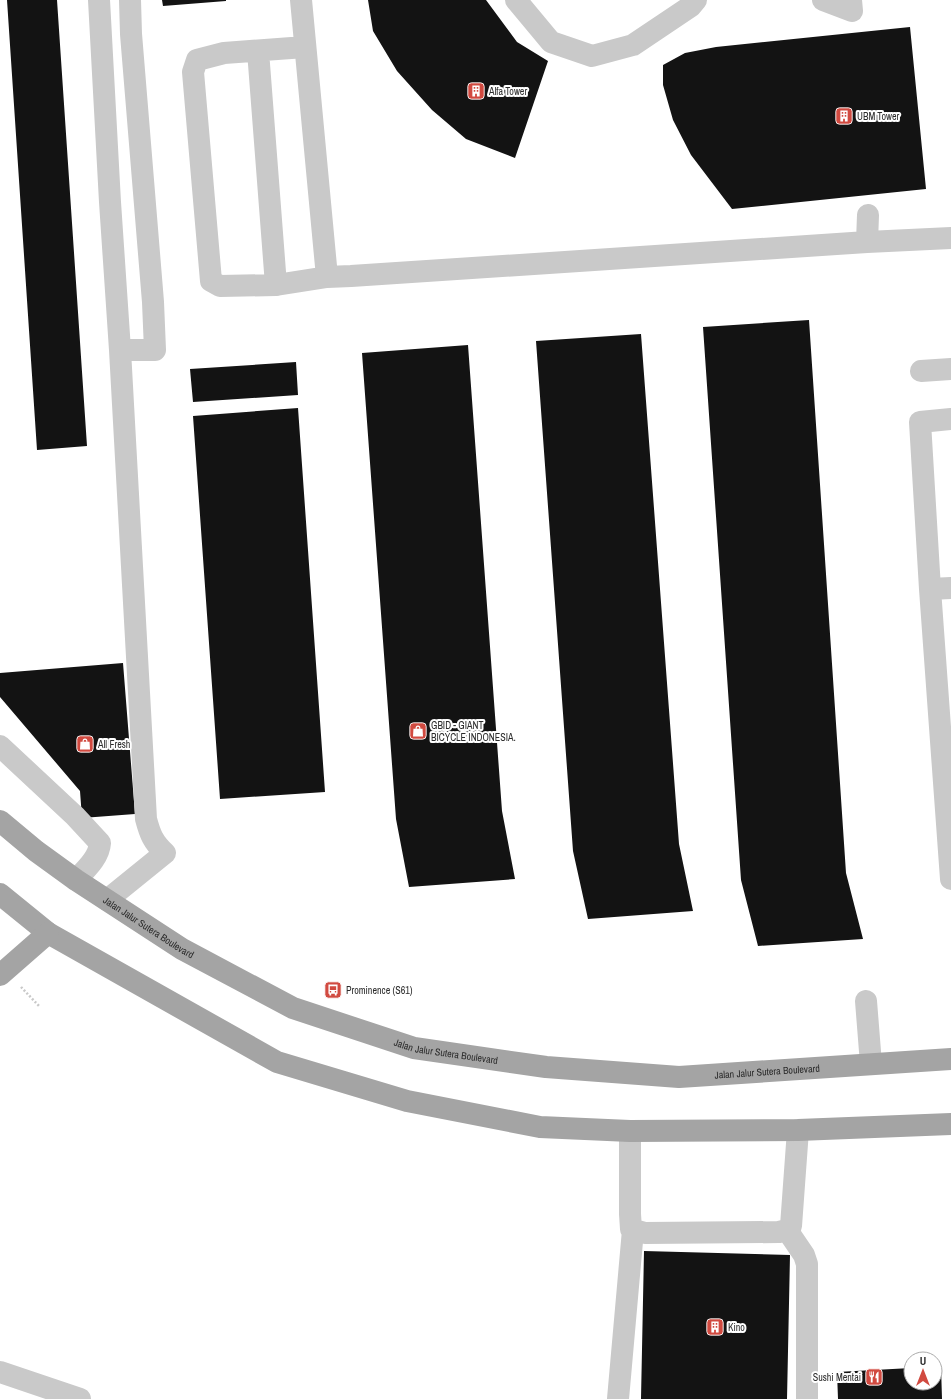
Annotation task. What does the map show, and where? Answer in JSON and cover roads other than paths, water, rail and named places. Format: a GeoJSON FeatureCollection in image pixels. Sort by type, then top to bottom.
{"type":"FeatureCollection","features":[{"type":"Feature","properties":{"kind":"main road","name":"Jalan Jalur Sutera Boulevard"},"geometry":{"type":"LineString","coordinates":[[0,821],[36,851],[76,880],[182,949],[293,1008],[414,1048],[546,1068],[679,1077],[951,1059]]}},
{"type":"Feature","properties":{"kind":"main road"},"geometry":{"type":"LineString","coordinates":[[0,894],[48,933],[277,1062],[407,1101],[532,1126],[630,1131],[798,1130],[951,1124]]}},
{"type":"Feature","properties":{"kind":"main road"},"geometry":{"type":"LineString","coordinates":[[0,975],[48,933]]}},
{"type":"Feature","properties":{"kind":"street"},"geometry":{"type":"LineString","coordinates":[[99,0],[146,819],[150,834],[157,845],[165,852],[107,900]]}},
{"type":"Feature","properties":{"kind":"street"},"geometry":{"type":"LineString","coordinates":[[120,350],[156,350],[131,34],[130,0]]}},
{"type":"Feature","properties":{"kind":"street"},"geometry":{"type":"LineString","coordinates":[[301,0],[327,277]]}},
{"type":"Feature","properties":{"kind":"street"},"geometry":{"type":"LineString","coordinates":[[516,0],[551,42],[592,56],[633,45],[691,6],[696,0]]}},
{"type":"Feature","properties":{"kind":"street"},"geometry":{"type":"LineString","coordinates":[[823,0],[852,5]]}},
{"type":"Feature","properties":{"kind":"street"},"geometry":{"type":"LineString","coordinates":[[305,47],[224,53],[197,60],[193,72],[193,80],[210,281],[220,286],[276,285],[327,277],[867,242],[951,238]]}},
{"type":"Feature","properties":{"kind":"street"},"geometry":{"type":"LineString","coordinates":[[258,51],[276,285]]}},
{"type":"Feature","properties":{"kind":"street"},"geometry":{"type":"LineString","coordinates":[[867,242],[868,215]]}},
{"type":"Feature","properties":{"kind":"street"},"geometry":{"type":"LineString","coordinates":[[921,371],[951,370]]}},
{"type":"Feature","properties":{"kind":"street"},"geometry":{"type":"LineString","coordinates":[[951,419],[920,422],[940,588],[951,879]]}},
{"type":"Feature","properties":{"kind":"street"},"geometry":{"type":"LineString","coordinates":[[0,746],[75,816],[100,843],[100,850],[76,880]]}},
{"type":"Feature","properties":{"kind":"street"},"geometry":{"type":"LineString","coordinates":[[866,1001],[871,1064]]}},
{"type":"Feature","properties":{"kind":"street"},"geometry":{"type":"LineString","coordinates":[[633,1230],[645,1233],[779,1232],[787,1230],[791,1226],[798,1130]]}},
{"type":"Feature","properties":{"kind":"street"},"geometry":{"type":"LineString","coordinates":[[618,1399],[633,1230],[631,1229],[630,1214],[630,1131]]}},
{"type":"Feature","properties":{"kind":"street"},"geometry":{"type":"LineString","coordinates":[[787,1230],[804,1254],[807,1264],[808,1399]]}},
{"type":"Feature","properties":{"kind":"street"},"geometry":{"type":"LineString","coordinates":[[0,1372],[80,1399]]}},
{"type":"Feature","properties":{"kind":"place","name":"Alfa Tower"},"geometry":{"type":"Point","coordinates":[476,91]}},
{"type":"Feature","properties":{"kind":"place","name":"UBM Tower"},"geometry":{"type":"Point","coordinates":[844,116]}},
{"type":"Feature","properties":{"kind":"place","name":"GBID - GIANT BICYCLE INDONESIA."},"geometry":{"type":"Point","coordinates":[418,731]}},
{"type":"Feature","properties":{"kind":"place","name":"All Fresh"},"geometry":{"type":"Point","coordinates":[85,744]}},
{"type":"Feature","properties":{"kind":"place","name":"Prominence (S61)"},"geometry":{"type":"Point","coordinates":[333,990]}},
{"type":"Feature","properties":{"kind":"place","name":"Kino"},"geometry":{"type":"Point","coordinates":[715,1327]}},
{"type":"Feature","properties":{"kind":"place","name":"Sushi Mentai"},"geometry":{"type":"Point","coordinates":[874,1377]}}]}
